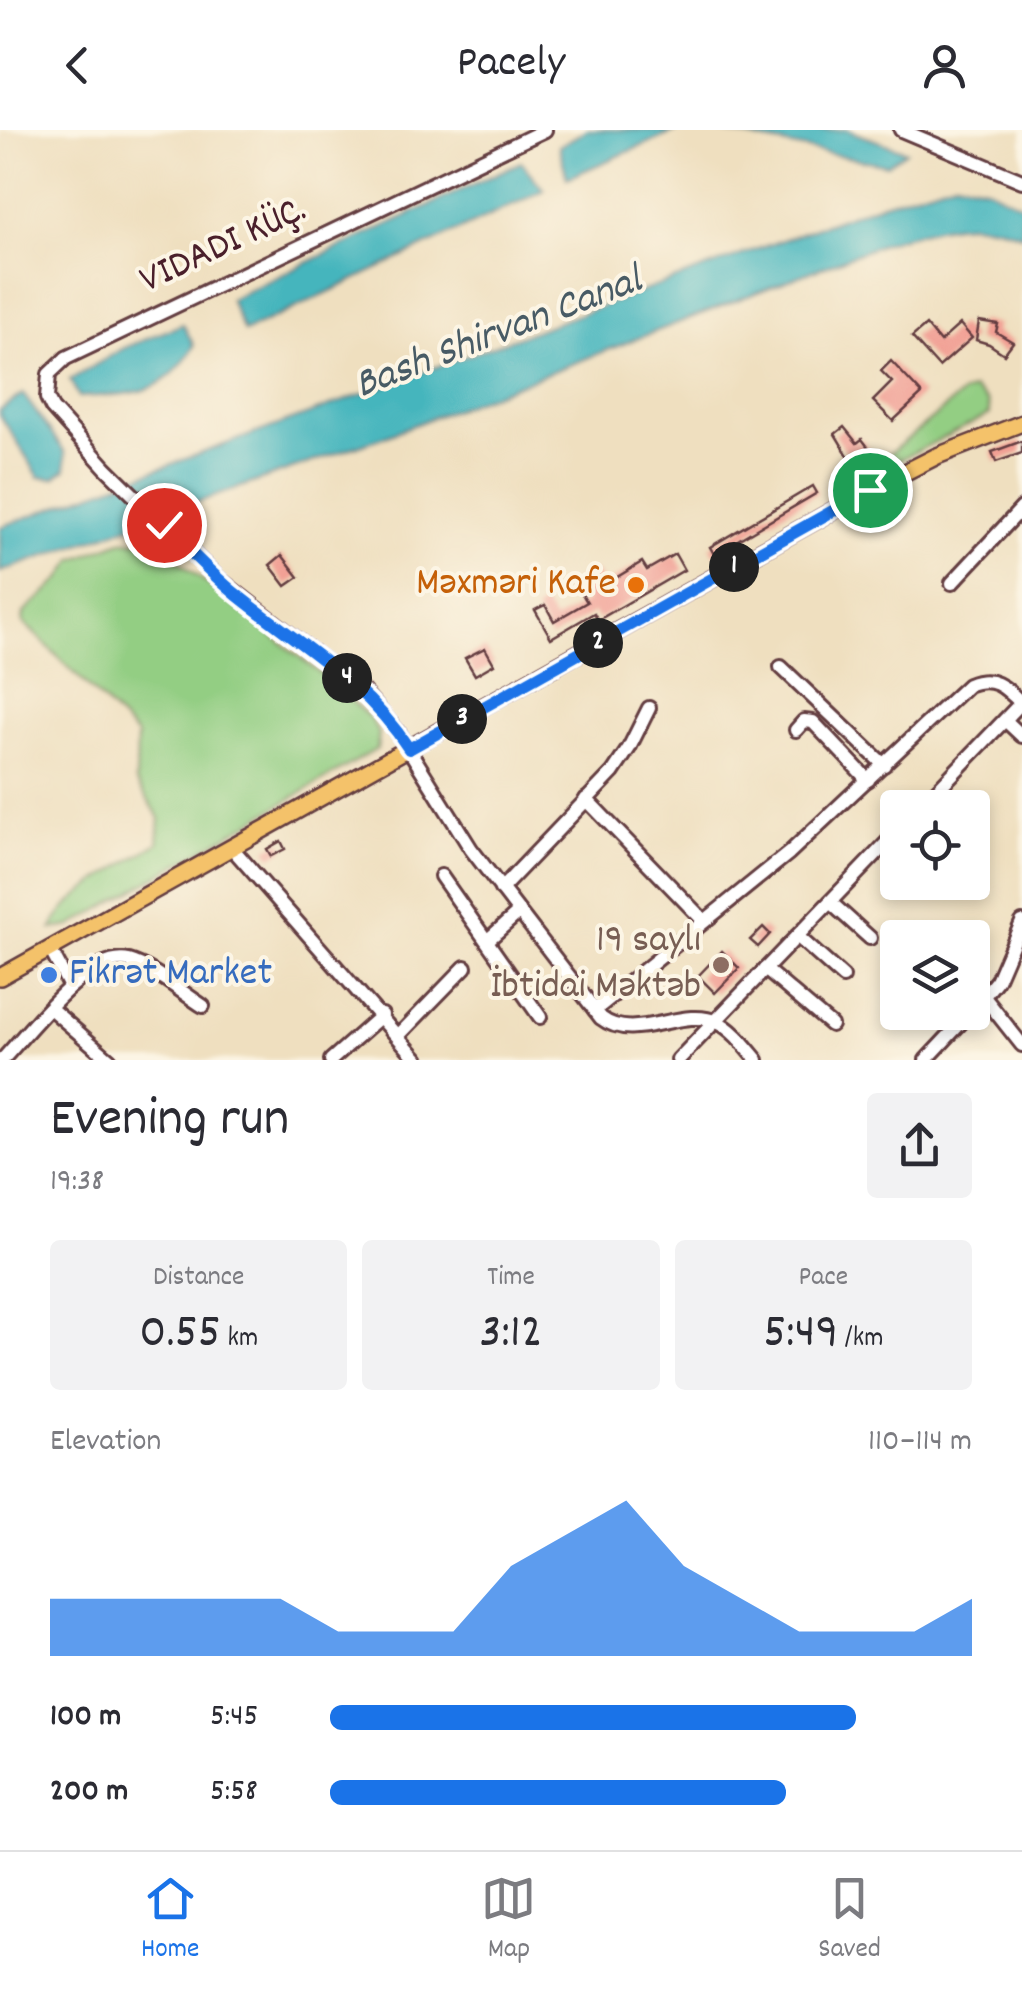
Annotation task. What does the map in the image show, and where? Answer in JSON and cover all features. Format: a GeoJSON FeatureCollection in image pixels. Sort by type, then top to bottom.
{"type":"FeatureCollection","features":[{"type":"Feature","properties":{"kind":"main road"},"geometry":{"type":"LineString","coordinates":[[0,977],[900,474],[952,449],[1022,423]]}},
{"type":"Feature","properties":{"kind":"street","name":"VIDADI KÜÇ."},"geometry":{"type":"LineString","coordinates":[[409,749],[363,691],[238,596],[113,474],[63,422],[46,398],[48,374],[56,364],[545,130]]}},
{"type":"Feature","properties":{"kind":"street"},"geometry":{"type":"LineString","coordinates":[[901,130],[1022,181]]}},
{"type":"Feature","properties":{"kind":"street"},"geometry":{"type":"LineString","coordinates":[[952,583],[1022,508]]}},
{"type":"Feature","properties":{"kind":"street"},"geometry":{"type":"LineString","coordinates":[[781,667],[884,765]]}},
{"type":"Feature","properties":{"kind":"street"},"geometry":{"type":"LineString","coordinates":[[595,1010],[789,853],[968,685],[983,679],[995,680],[1021,703],[937,790]]}},
{"type":"Feature","properties":{"kind":"street"},"geometry":{"type":"LineString","coordinates":[[501,889],[613,772],[630,748],[649,708]]}},
{"type":"Feature","properties":{"kind":"street"},"geometry":{"type":"LineString","coordinates":[[1005,720],[1022,736]]}},
{"type":"Feature","properties":{"kind":"street"},"geometry":{"type":"LineString","coordinates":[[796,730],[804,721],[813,722],[868,780]]}},
{"type":"Feature","properties":{"kind":"street"},"geometry":{"type":"LineString","coordinates":[[409,749],[455,825],[501,889],[608,1023],[617,1026],[700,1018],[716,1021],[757,1060]]}},
{"type":"Feature","properties":{"kind":"street"},"geometry":{"type":"LineString","coordinates":[[586,799],[704,921]]}},
{"type":"Feature","properties":{"kind":"street"},"geometry":{"type":"LineString","coordinates":[[232,848],[418,1060]]}},
{"type":"Feature","properties":{"kind":"street"},"geometry":{"type":"LineString","coordinates":[[678,1060],[880,852]]}},
{"type":"Feature","properties":{"kind":"street"},"geometry":{"type":"LineString","coordinates":[[441,876],[540,1017]]}},
{"type":"Feature","properties":{"kind":"street"},"geometry":{"type":"LineString","coordinates":[[830,902],[870,938]]}},
{"type":"Feature","properties":{"kind":"street"},"geometry":{"type":"LineString","coordinates":[[488,940],[518,912]]}},
{"type":"Feature","properties":{"kind":"street"},"geometry":{"type":"LineString","coordinates":[[990,989],[1022,922]]}},
{"type":"Feature","properties":{"kind":"street"},"geometry":{"type":"LineString","coordinates":[[797,936],[842,977]]}},
{"type":"Feature","properties":{"kind":"street"},"geometry":{"type":"LineString","coordinates":[[50,949],[70,987]]}},
{"type":"Feature","properties":{"kind":"street"},"geometry":{"type":"LineString","coordinates":[[2,1060],[70,987],[108,962],[128,961],[203,1006]]}},
{"type":"Feature","properties":{"kind":"street"},"geometry":{"type":"LineString","coordinates":[[399,1036],[464,967]]}},
{"type":"Feature","properties":{"kind":"street"},"geometry":{"type":"LineString","coordinates":[[765,969],[831,1026]]}},
{"type":"Feature","properties":{"kind":"street"},"geometry":{"type":"LineString","coordinates":[[990,1005],[1022,1045]]}},
{"type":"Feature","properties":{"kind":"street"},"geometry":{"type":"LineString","coordinates":[[50,1008],[110,1060]]}},
{"type":"Feature","properties":{"kind":"street"},"geometry":{"type":"LineString","coordinates":[[331,1060],[382,1016]]}},
{"type":"Feature","properties":{"kind":"street"},"geometry":{"type":"LineString","coordinates":[[926,1060],[955,1030]]}},
{"type":"Feature","properties":{"kind":"green space"},"geometry":{"type":"Polygon","coordinates":[[[974,389],[988,402],[990,414],[854,483],[963,393],[974,389]]]}},
{"type":"Feature","properties":{"kind":"green space"},"geometry":{"type":"Polygon","coordinates":[[[152,540],[330,681],[370,718],[379,734],[377,749],[71,926],[52,929],[58,917],[82,893],[158,843],[160,818],[136,782],[137,735],[23,622],[24,613],[61,579],[73,560],[121,541],[152,540]]]}},
{"type":"Feature","properties":{"kind":"water"},"geometry":{"type":"Polygon","coordinates":[[[587,130],[679,130],[567,178],[559,146],[587,130]]]}},
{"type":"Feature","properties":{"kind":"water"},"geometry":{"type":"Polygon","coordinates":[[[711,130],[847,130],[906,151],[887,165],[711,130]]]}},
{"type":"Feature","properties":{"kind":"water"},"geometry":{"type":"Polygon","coordinates":[[[521,162],[544,190],[244,332],[230,299],[521,162]]]}},
{"type":"Feature","properties":{"kind":"water"},"geometry":{"type":"Polygon","coordinates":[[[955,181],[985,187],[1022,205],[1022,235],[973,224],[895,239],[377,439],[0,572],[0,527],[883,203],[955,181]]]}},
{"type":"Feature","properties":{"kind":"water"},"geometry":{"type":"Polygon","coordinates":[[[183,324],[194,346],[183,363],[159,384],[131,393],[79,397],[70,380],[124,348],[183,324]]]}},
{"type":"Feature","properties":{"kind":"water"},"geometry":{"type":"Polygon","coordinates":[[[23,394],[65,452],[66,469],[54,478],[39,477],[0,415],[0,410],[23,394]]]}},
{"type":"Feature","properties":{"kind":"building"},"geometry":{"type":"Polygon","coordinates":[[[979,321],[998,324],[996,332],[1013,342],[1004,354],[976,340],[979,321]]]}},
{"type":"Feature","properties":{"kind":"building"},"geometry":{"type":"Polygon","coordinates":[[[960,324],[972,338],[939,367],[912,337],[926,325],[940,342],[960,324]]]}},
{"type":"Feature","properties":{"kind":"building"},"geometry":{"type":"Polygon","coordinates":[[[891,361],[922,394],[893,421],[873,401],[892,382],[881,371],[891,361]]]}},
{"type":"Feature","properties":{"kind":"building"},"geometry":{"type":"Polygon","coordinates":[[[844,427],[857,443],[862,439],[871,451],[853,464],[835,434],[844,427]]]}},
{"type":"Feature","properties":{"kind":"building"},"geometry":{"type":"Polygon","coordinates":[[[1022,441],[1022,453],[996,462],[992,452],[1022,441]]]}},
{"type":"Feature","properties":{"kind":"building"},"geometry":{"type":"Polygon","coordinates":[[[813,486],[817,493],[714,554],[710,547],[813,486]]]}},
{"type":"Feature","properties":{"kind":"building"},"geometry":{"type":"Polygon","coordinates":[[[675,554],[684,570],[598,620],[594,613],[551,638],[535,610],[545,605],[554,621],[587,602],[575,582],[595,571],[604,585],[642,562],[647,570],[675,554]]]}},
{"type":"Feature","properties":{"kind":"building"},"geometry":{"type":"Polygon","coordinates":[[[282,555],[299,577],[286,586],[270,565],[282,555]]]}},
{"type":"Feature","properties":{"kind":"building"},"geometry":{"type":"Polygon","coordinates":[[[485,648],[494,664],[475,675],[465,658],[485,648]]]}},
{"type":"Feature","properties":{"kind":"building"},"geometry":{"type":"Polygon","coordinates":[[[281,841],[285,849],[271,856],[267,849],[281,841]]]}},
{"type":"Feature","properties":{"kind":"building"},"geometry":{"type":"Polygon","coordinates":[[[763,927],[770,934],[758,947],[750,940],[763,927]]]}},
{"type":"Feature","properties":{"kind":"building"},"geometry":{"type":"Polygon","coordinates":[[[722,951],[739,968],[715,993],[698,976],[722,951]]]}},
{"type":"Feature","properties":{"kind":"place","name":"Məxməri Kafe"},"geometry":{"type":"Point","coordinates":[636,585]}},
{"type":"Feature","properties":{"kind":"place","name":"19 saylı İbtidai Məktəb"},"geometry":{"type":"Point","coordinates":[721,965]}},
{"type":"Feature","properties":{"kind":"place","name":"Fikrət Market"},"geometry":{"type":"Point","coordinates":[49,975]}},
{"type":"Feature","properties":{"kind":"route"},"geometry":{"type":"LineString","coordinates":[[164,525],[238,596],[363,691],[409,749],[870,490]]}},
{"type":"Feature","properties":{"kind":"water label","name":"Bash Shirvan Canal"},"geometry":{"type":"Point","coordinates":[499,335]}}]}
